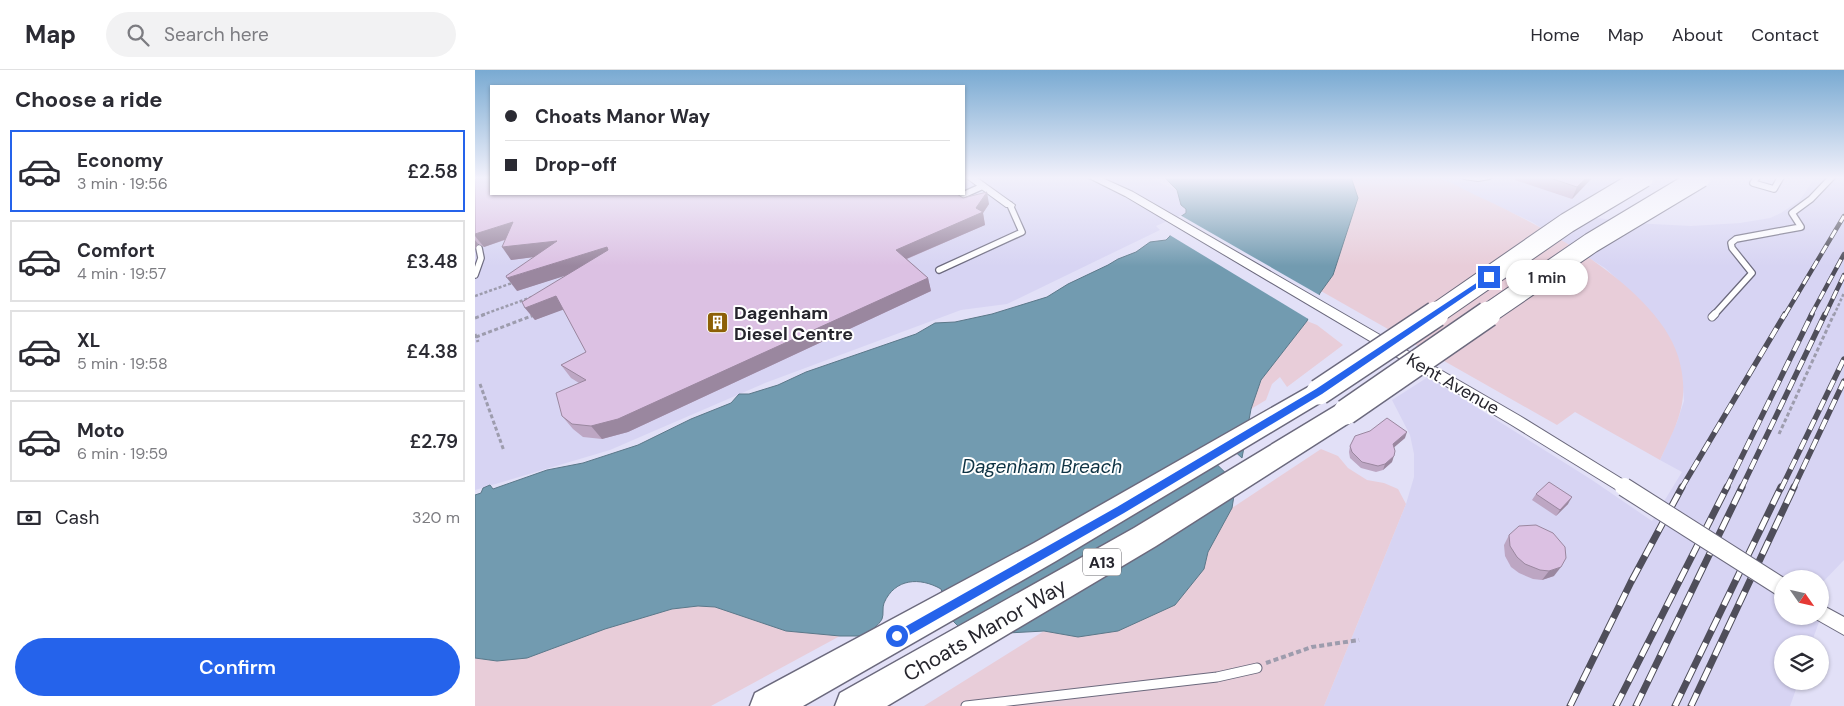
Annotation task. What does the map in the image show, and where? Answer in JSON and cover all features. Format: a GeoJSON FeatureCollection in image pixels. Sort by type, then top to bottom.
{"type":"FeatureCollection","features":[{"type":"Feature","properties":{"kind":"highway","name":"Choats Manor Way"},"geometry":{"type":"LineString","coordinates":[[768,706],[1121,510],[1319,392],[1595,207]]}},
{"type":"Feature","properties":{"kind":"highway","name":"Choats Manor Way"},"geometry":{"type":"LineString","coordinates":[[853,706],[1145,537],[1346,412],[1591,243],[1652,207]]}},
{"type":"Feature","properties":{"kind":"street","name":"Kent Avenue"},"geometry":{"type":"LineString","coordinates":[[1150,207],[1621,486],[1774,582]]}},
{"type":"Feature","properties":{"kind":"street"},"geometry":{"type":"LineString","coordinates":[[1829,618],[1844,627]]}},
{"type":"Feature","properties":{"kind":"lane"},"geometry":{"type":"LineString","coordinates":[[939,270],[1022,232],[1011,207]]}},
{"type":"Feature","properties":{"kind":"lane"},"geometry":{"type":"LineString","coordinates":[[1712,317],[1752,273],[1732,248],[1731,243],[1735,239],[1782,232],[1801,227],[1792,213],[1800,207]]}},
{"type":"Feature","properties":{"kind":"lane"},"geometry":{"type":"LineString","coordinates":[[475,275],[481,258],[479,248]]}},
{"type":"Feature","properties":{"kind":"lane"},"geometry":{"type":"LineString","coordinates":[[966,706],[1217,677],[1257,668]]}},
{"type":"Feature","properties":{"kind":"path"},"geometry":{"type":"LineString","coordinates":[[475,296],[520,280]]}},
{"type":"Feature","properties":{"kind":"path"},"geometry":{"type":"LineString","coordinates":[[1779,434],[1844,293]]}},
{"type":"Feature","properties":{"kind":"path"},"geometry":{"type":"LineString","coordinates":[[475,318],[536,296]]}},
{"type":"Feature","properties":{"kind":"path"},"geometry":{"type":"LineString","coordinates":[[478,342],[476,336],[535,315]]}},
{"type":"Feature","properties":{"kind":"path"},"geometry":{"type":"LineString","coordinates":[[480,384],[504,451]]}},
{"type":"Feature","properties":{"kind":"path"},"geometry":{"type":"LineString","coordinates":[[1257,668],[1286,654],[1302,649],[1333,642],[1359,640]]}},
{"type":"Feature","properties":{"kind":"shaded area"},"geometry":{"type":"Polygon","coordinates":[[[475,207],[1183,207],[1186,209],[1186,213],[1156,226],[1160,230],[1007,304],[961,310],[765,383],[610,450],[475,490],[475,207]]]}},
{"type":"Feature","properties":{"kind":"shaded area"},"geometry":{"type":"Polygon","coordinates":[[[1355,207],[1500,207],[1530,222],[1592,260],[1621,282],[1646,305],[1666,330],[1678,356],[1682,372],[1683,398],[1677,422],[1660,460],[1575,412],[1557,425],[1321,291],[1333,275],[1355,207]]]}},
{"type":"Feature","properties":{"kind":"shaded area"},"geometry":{"type":"Polygon","coordinates":[[[1499,207],[1581,207],[1569,214],[1634,223],[1691,226],[1740,223],[1770,218],[1790,207],[1844,207],[1844,560],[1829,576],[1829,570],[1774,570],[1774,625],[1818,625],[1814,635],[1774,635],[1774,690],[1796,690],[1790,706],[1324,706],[1406,504],[1414,477],[1414,454],[1410,435],[1392,400],[1428,377],[1592,480],[1652,521],[1682,472],[1660,460],[1684,401],[1682,375],[1642,302],[1605,268],[1532,222],[1499,207]]]}},
{"type":"Feature","properties":{"kind":"shaded area"},"geometry":{"type":"Polygon","coordinates":[[[1307,321],[1317,325],[1343,345],[1287,387],[1280,377],[1272,384],[1266,400],[1251,409],[1261,380],[1307,321]]]}},
{"type":"Feature","properties":{"kind":"shaded area"},"geometry":{"type":"Polygon","coordinates":[[[1321,449],[1338,456],[1348,468],[1367,480],[1384,483],[1398,489],[1406,504],[1324,706],[924,706],[1044,631],[1078,637],[1204,569],[1208,552],[1232,508],[1321,449]]]}},
{"type":"Feature","properties":{"kind":"shaded area"},"geometry":{"type":"Polygon","coordinates":[[[698,606],[715,607],[786,631],[840,636],[711,706],[475,706],[475,658],[497,661],[527,658],[605,629],[672,609],[698,606]]]}},
{"type":"Feature","properties":{"kind":"water","name":"Dagenham Breach"},"geometry":{"type":"Polygon","coordinates":[[[1183,207],[1355,207],[1333,275],[1320,293],[1307,321],[1261,380],[1251,409],[1242,458],[1219,437],[1201,449],[1236,483],[1232,508],[1208,552],[1204,569],[1175,605],[1118,631],[1078,637],[1044,631],[972,635],[952,620],[941,589],[925,583],[909,582],[901,584],[889,595],[883,605],[882,619],[865,636],[840,636],[786,631],[715,607],[698,606],[672,609],[605,629],[527,658],[497,661],[475,658],[475,495],[481,493],[483,488],[490,485],[493,489],[547,470],[583,463],[638,445],[691,419],[731,403],[739,394],[749,394],[778,385],[806,372],[916,334],[935,323],[955,322],[992,314],[1047,297],[1068,284],[1136,252],[1150,242],[1166,240],[1180,217],[1186,213],[1186,209],[1183,207]]]}},
{"type":"Feature","properties":{"kind":"pier"},"geometry":{"type":"Polygon","coordinates":[[[1180,215],[1321,296],[1310,320],[1168,234],[1180,215]]]}},
{"type":"Feature","properties":{"kind":"building","name":"Dagenham Diesel Centre"},"geometry":{"type":"Polygon","coordinates":[[[475,207],[977,207],[976,208],[983,212],[896,250],[928,278],[618,419],[591,426],[572,424],[562,416],[556,393],[586,380],[561,365],[586,352],[556,296],[525,308],[522,302],[608,250],[607,247],[507,278],[506,276],[557,241],[502,247],[513,222],[475,234],[475,207]]]}},
{"type":"Feature","properties":{"kind":"building"},"geometry":{"type":"Polygon","coordinates":[[[1387,418],[1407,432],[1393,444],[1394,456],[1385,464],[1378,466],[1362,462],[1352,452],[1350,446],[1355,436],[1370,431],[1387,418]]]}},
{"type":"Feature","properties":{"kind":"building"},"geometry":{"type":"Polygon","coordinates":[[[1549,482],[1572,497],[1560,510],[1536,494],[1549,482]]]}},
{"type":"Feature","properties":{"kind":"building"},"geometry":{"type":"Polygon","coordinates":[[[1536,525],[1553,533],[1565,547],[1566,558],[1561,567],[1549,571],[1540,570],[1525,564],[1517,557],[1510,546],[1509,535],[1519,526],[1536,525]]]}},
{"type":"Feature","properties":{"kind":"railway"},"geometry":{"type":"LineString","coordinates":[[1785,315],[1844,216]]}},
{"type":"Feature","properties":{"kind":"railway"},"geometry":{"type":"LineString","coordinates":[[1811,315],[1844,254]]}},
{"type":"Feature","properties":{"kind":"railway"},"geometry":{"type":"LineString","coordinates":[[1825,315],[1844,275]]}},
{"type":"Feature","properties":{"kind":"railway"},"geometry":{"type":"LineString","coordinates":[[1681,489],[1785,314]]}},
{"type":"Feature","properties":{"kind":"railway"},"geometry":{"type":"LineString","coordinates":[[1726,488],[1812,314]]}},
{"type":"Feature","properties":{"kind":"railway"},"geometry":{"type":"LineString","coordinates":[[1741,489],[1825,314]]}},
{"type":"Feature","properties":{"kind":"railway"},"geometry":{"type":"LineString","coordinates":[[1781,489],[1844,359]]}},
{"type":"Feature","properties":{"kind":"railway"},"geometry":{"type":"LineString","coordinates":[[1793,489],[1844,381]]}},
{"type":"Feature","properties":{"kind":"railway"},"geometry":{"type":"LineString","coordinates":[[1570,706],[1631,582],[1682,487]]}},
{"type":"Feature","properties":{"kind":"railway"},"geometry":{"type":"LineString","coordinates":[[1636,706],[1742,487]]}},
{"type":"Feature","properties":{"kind":"railway"},"geometry":{"type":"LineString","coordinates":[[1675,706],[1781,487]]}},
{"type":"Feature","properties":{"kind":"railway"},"geometry":{"type":"LineString","coordinates":[[1691,706],[1794,487]]}},
{"type":"Feature","properties":{"kind":"railway"},"geometry":{"type":"LineString","coordinates":[[1616,706],[1726,488]]}},
{"type":"Feature","properties":{"kind":"place","name":"Dagenham Diesel Centre"},"geometry":{"type":"Point","coordinates":[718,323]}},
{"type":"Feature","properties":{"kind":"route"},"geometry":{"type":"LineString","coordinates":[[897,636],[1121,510],[1319,392],[1489,277]]}}]}
